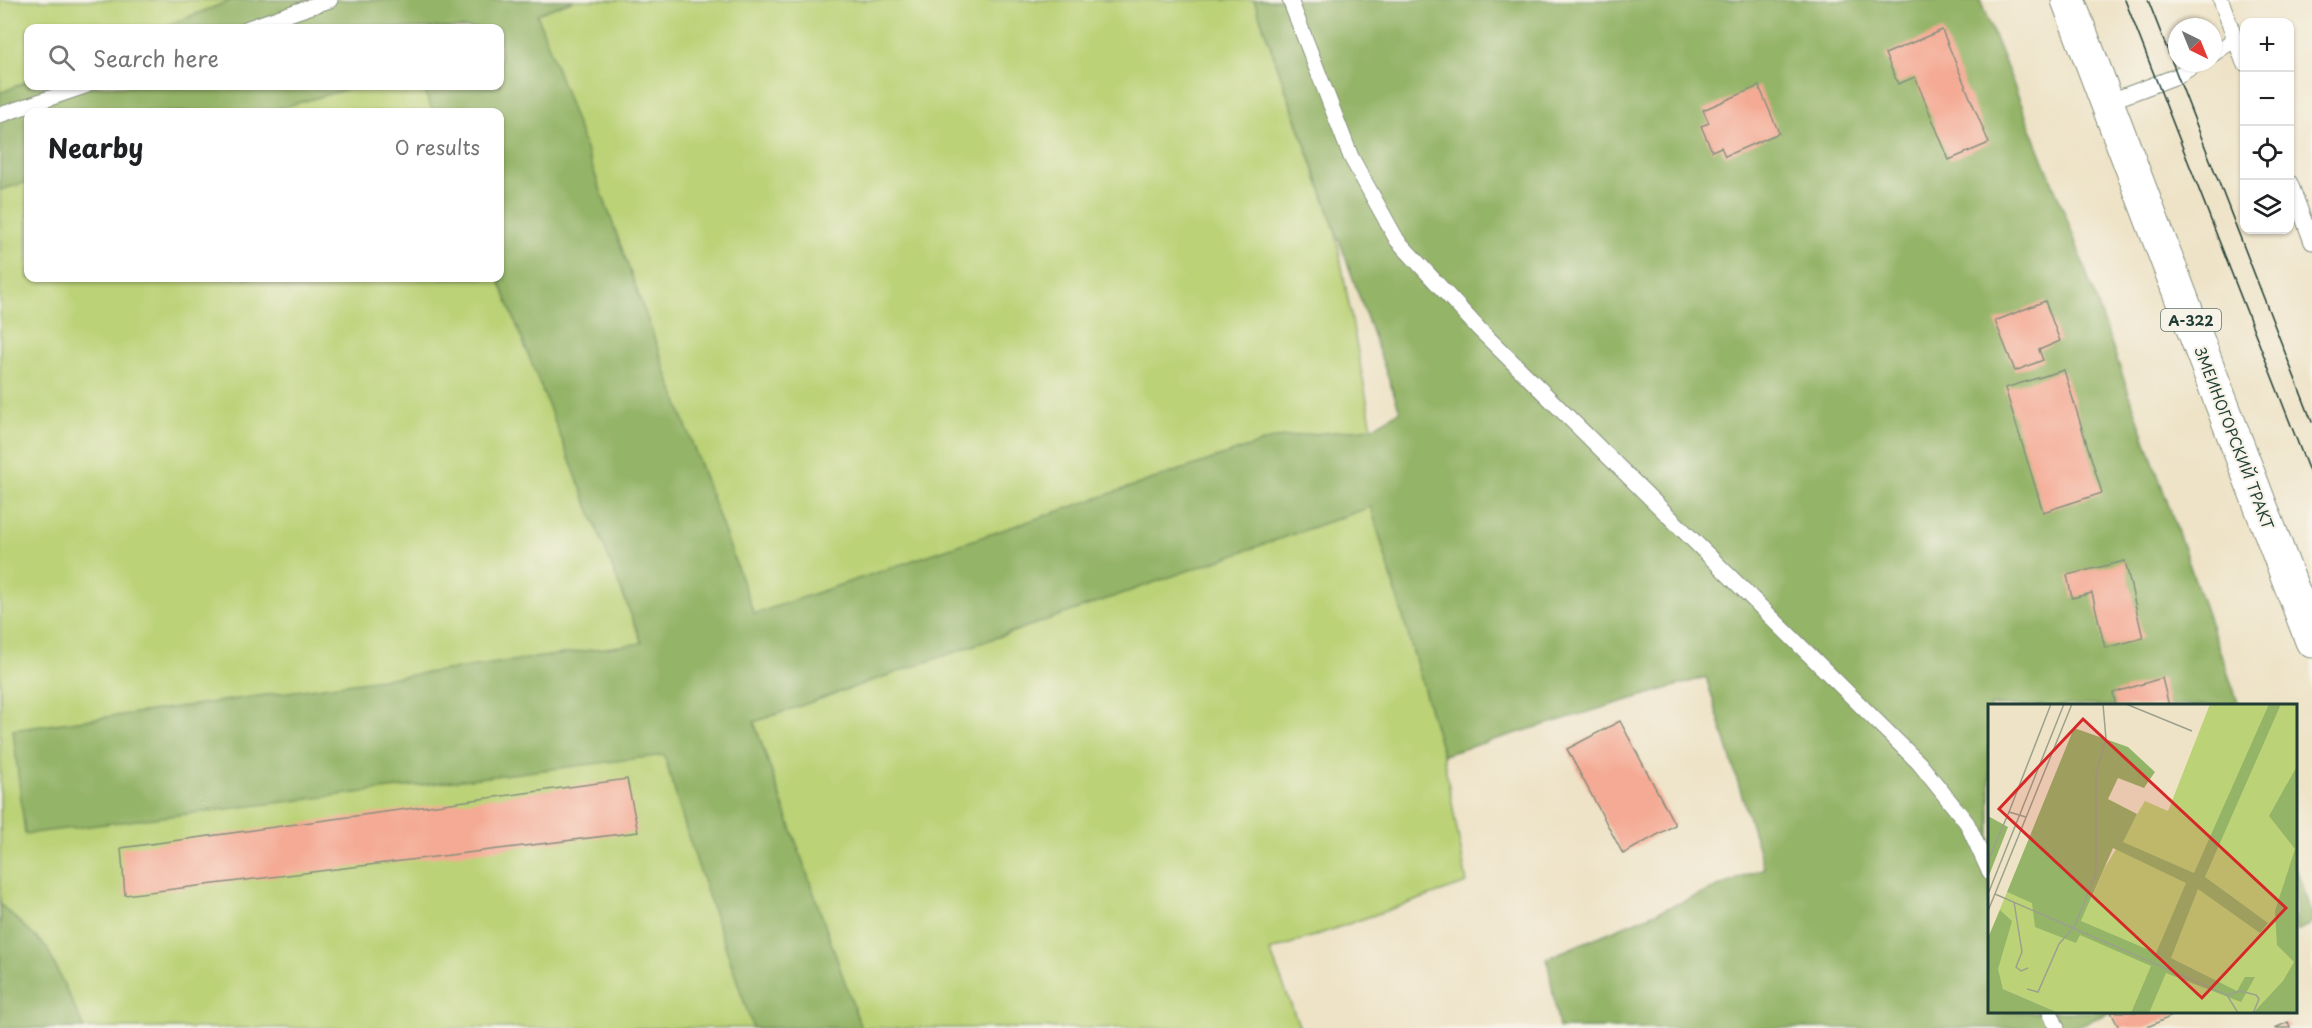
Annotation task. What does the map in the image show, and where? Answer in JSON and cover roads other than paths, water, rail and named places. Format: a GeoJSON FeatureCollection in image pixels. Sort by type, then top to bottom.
{"type":"FeatureCollection","features":[{"type":"Feature","properties":{"kind":"highway","name":"ЗМЕИНОГОРСКИЙ ТРАКТ"},"geometry":{"type":"LineString","coordinates":[[2068,0],[2312,641]]}},
{"type":"Feature","properties":{"kind":"lane"},"geometry":{"type":"LineString","coordinates":[[260,24],[330,0]]}},
{"type":"Feature","properties":{"kind":"lane"},"geometry":{"type":"LineString","coordinates":[[1290,0],[1351,157],[1397,240],[1479,329],[1919,763],[1967,823],[1988,871]]}},
{"type":"Feature","properties":{"kind":"lane"},"geometry":{"type":"LineString","coordinates":[[2221,0],[2240,52]]}},
{"type":"Feature","properties":{"kind":"lane"},"geometry":{"type":"LineString","coordinates":[[2222,48],[2235,39]]}},
{"type":"Feature","properties":{"kind":"lane"},"geometry":{"type":"LineString","coordinates":[[2108,102],[2182,72]]}},
{"type":"Feature","properties":{"kind":"lane"},"geometry":{"type":"LineString","coordinates":[[0,115],[73,90]]}},
{"type":"Feature","properties":{"kind":"lane"},"geometry":{"type":"LineString","coordinates":[[2294,196],[2312,242]]}},
{"type":"Feature","properties":{"kind":"lane"},"geometry":{"type":"LineString","coordinates":[[2051,1013],[2057,1028]]}},
{"type":"Feature","properties":{"kind":"tram line"},"geometry":{"type":"LineString","coordinates":[[2125,0],[2312,479]]}},
{"type":"Feature","properties":{"kind":"tram line"},"geometry":{"type":"LineString","coordinates":[[2148,0],[2312,422]]}}]}
